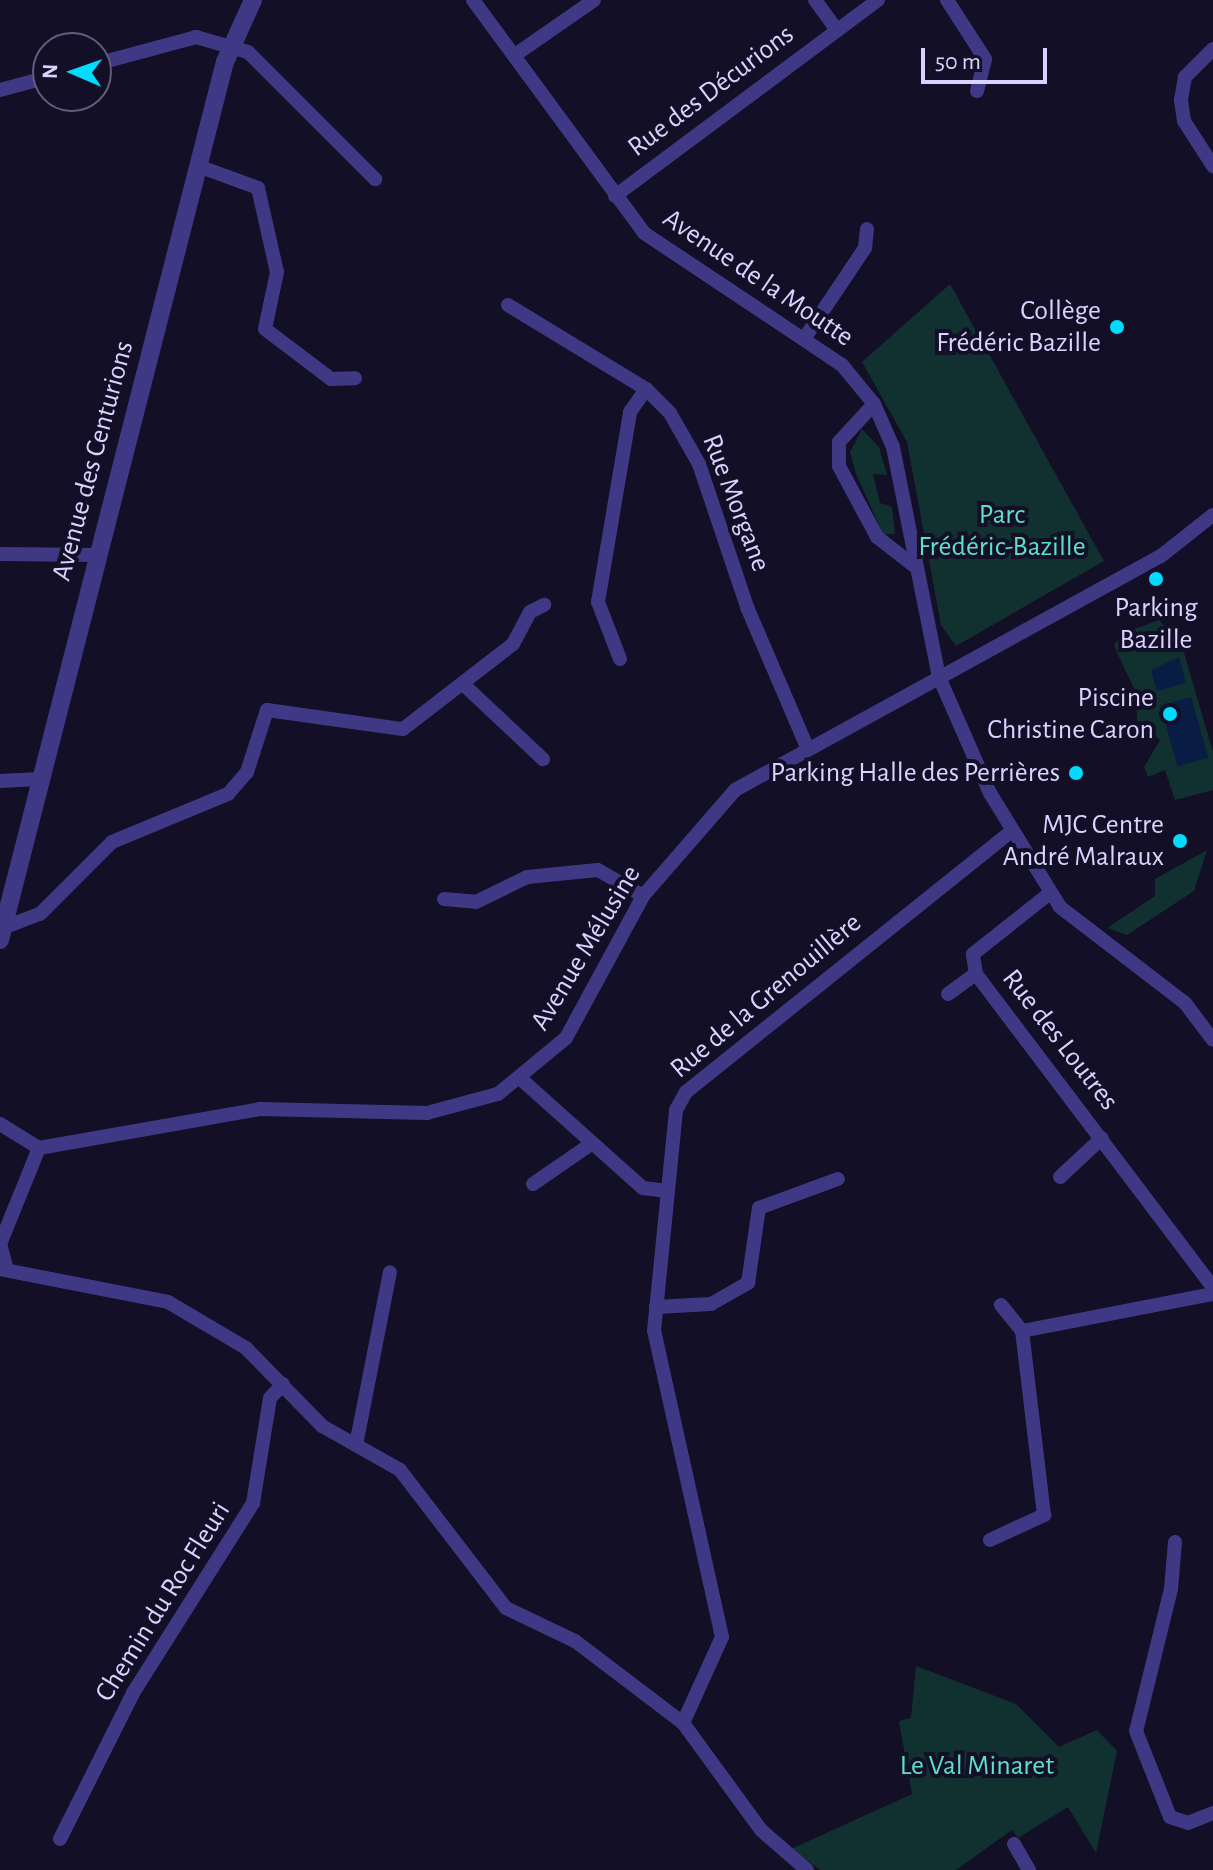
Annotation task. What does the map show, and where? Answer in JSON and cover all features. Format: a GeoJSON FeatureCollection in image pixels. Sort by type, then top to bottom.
{"type":"FeatureCollection","features":[{"type":"Feature","properties":{"kind":"street","name":"Avenue des Centurions"},"geometry":{"type":"LineString","coordinates":[[4,933],[40,779],[230,45],[253,0]]}},
{"type":"Feature","properties":{"kind":"street","name":"Avenue de la Moutte"},"geometry":{"type":"LineString","coordinates":[[473,0],[615,196],[659,245],[842,365],[874,404],[893,447],[939,677],[1012,831],[1050,893],[1185,1003],[1213,1040]]}},
{"type":"Feature","properties":{"kind":"street"},"geometry":{"type":"LineString","coordinates":[[515,55],[594,0]]}},
{"type":"Feature","properties":{"kind":"street"},"geometry":{"type":"LineString","coordinates":[[815,0],[837,30]]}},
{"type":"Feature","properties":{"kind":"street","name":"Rue des Décurions"},"geometry":{"type":"LineString","coordinates":[[615,196],[878,0]]}},
{"type":"Feature","properties":{"kind":"street"},"geometry":{"type":"LineString","coordinates":[[947,0],[985,59],[977,91]]}},
{"type":"Feature","properties":{"kind":"street"},"geometry":{"type":"LineString","coordinates":[[112,60],[196,37],[230,45],[257,59],[375,179]]}},
{"type":"Feature","properties":{"kind":"street"},"geometry":{"type":"LineString","coordinates":[[1213,49],[1185,77],[1181,100],[1184,121],[1213,166]]}},
{"type":"Feature","properties":{"kind":"street"},"geometry":{"type":"LineString","coordinates":[[1,85],[32,80]]}},
{"type":"Feature","properties":{"kind":"street"},"geometry":{"type":"LineString","coordinates":[[198,166],[258,188],[277,272],[265,329],[331,379],[355,378]]}},
{"type":"Feature","properties":{"kind":"street"},"geometry":{"type":"LineString","coordinates":[[804,339],[865,248],[867,229]]}},
{"type":"Feature","properties":{"kind":"street","name":"Rue Morgane"},"geometry":{"type":"LineString","coordinates":[[508,305],[646,389],[670,413],[699,464],[747,607],[808,749]]}},
{"type":"Feature","properties":{"kind":"street"},"geometry":{"type":"LineString","coordinates":[[620,659],[598,602],[630,412],[646,389]]}},
{"type":"Feature","properties":{"kind":"street"},"geometry":{"type":"LineString","coordinates":[[874,404],[839,442],[839,466],[877,537],[917,568]]}},
{"type":"Feature","properties":{"kind":"street","name":"Avenue Mélusine"},"geometry":{"type":"LineString","coordinates":[[39,1148],[260,1109],[456,1109],[522,1080],[566,1038],[643,896],[735,790],[1161,556],[1213,515]]}},
{"type":"Feature","properties":{"kind":"street"},"geometry":{"type":"LineString","coordinates":[[0,554],[98,555]]}},
{"type":"Feature","properties":{"kind":"street"},"geometry":{"type":"LineString","coordinates":[[4,933],[40,914],[112,842],[228,794],[247,772],[267,710],[403,729],[513,644],[530,612],[544,605]]}},
{"type":"Feature","properties":{"kind":"street"},"geometry":{"type":"LineString","coordinates":[[463,684],[543,759]]}},
{"type":"Feature","properties":{"kind":"street"},"geometry":{"type":"LineString","coordinates":[[0,781],[40,779]]}},
{"type":"Feature","properties":{"kind":"street","name":"Rue de la Grenouillère"},"geometry":{"type":"LineString","coordinates":[[683,1723],[722,1637],[654,1331],[676,1110],[686,1092],[1012,831]]}},
{"type":"Feature","properties":{"kind":"street"},"geometry":{"type":"LineString","coordinates":[[444,899],[476,902],[527,877],[598,870],[643,896]]}},
{"type":"Feature","properties":{"kind":"street","name":"Rue des Loutres"},"geometry":{"type":"LineString","coordinates":[[1050,893],[973,954],[976,974],[1213,1287]]}},
{"type":"Feature","properties":{"kind":"street","name":"Rue des Loutres"},"geometry":{"type":"LineString","coordinates":[[948,994],[976,974]]}},
{"type":"Feature","properties":{"kind":"street"},"geometry":{"type":"LineString","coordinates":[[522,1080],[643,1188],[668,1191]]}},
{"type":"Feature","properties":{"kind":"street"},"geometry":{"type":"LineString","coordinates":[[0,1124],[39,1148],[0,1244],[4,1270],[168,1302],[246,1348],[322,1426],[356,1445],[419,1489],[506,1608],[575,1641],[683,1723],[761,1830],[803,1869]]}},
{"type":"Feature","properties":{"kind":"street","name":"Rue des Loutres"},"geometry":{"type":"LineString","coordinates":[[1060,1177],[1102,1138]]}},
{"type":"Feature","properties":{"kind":"street"},"geometry":{"type":"LineString","coordinates":[[533,1184],[591,1144]]}},
{"type":"Feature","properties":{"kind":"street"},"geometry":{"type":"LineString","coordinates":[[656,1307],[711,1304],[748,1283],[755,1213],[838,1179]]}},
{"type":"Feature","properties":{"kind":"street"},"geometry":{"type":"LineString","coordinates":[[356,1445],[390,1272]]}},
{"type":"Feature","properties":{"kind":"street"},"geometry":{"type":"LineString","coordinates":[[1022,1331],[1213,1294]]}},
{"type":"Feature","properties":{"kind":"street"},"geometry":{"type":"LineString","coordinates":[[990,1540],[1044,1515],[1022,1331],[1001,1305]]}},
{"type":"Feature","properties":{"kind":"street","name":"Chemin du Roc Fleuri"},"geometry":{"type":"LineString","coordinates":[[60,1839],[133,1693],[253,1503],[270,1398],[283,1384]]}},
{"type":"Feature","properties":{"kind":"street"},"geometry":{"type":"LineString","coordinates":[[1175,1542],[1171,1589],[1136,1731],[1170,1817],[1188,1823],[1213,1813]]}},
{"type":"Feature","properties":{"kind":"street"},"geometry":{"type":"LineString","coordinates":[[1014,1844],[1029,1870]]}},
{"type":"Feature","properties":{"kind":"green space","name":"Parc Frédéric-Bazille"},"geometry":{"type":"Polygon","coordinates":[[[950,284],[1104,561],[956,646],[941,625],[907,442],[862,362],[950,284]]]}},
{"type":"Feature","properties":{"kind":"green space"},"geometry":{"type":"Polygon","coordinates":[[[862,429],[879,447],[887,475],[873,474],[880,503],[892,507],[895,534],[883,534],[856,474],[850,452],[862,429]]]}},
{"type":"Feature","properties":{"kind":"green space","name":"Piscine Christine Caron"},"geometry":{"type":"Polygon","coordinates":[[[1159,620],[1182,646],[1213,752],[1213,790],[1175,800],[1165,770],[1148,777],[1144,767],[1160,740],[1137,721],[1136,693],[1114,646],[1121,634],[1159,620]]]}},
{"type":"Feature","properties":{"kind":"green space"},"geometry":{"type":"Polygon","coordinates":[[[1207,850],[1194,891],[1127,935],[1107,928],[1155,896],[1155,879],[1207,850]]]}},
{"type":"Feature","properties":{"kind":"green space","name":"Le Val Minaret"},"geometry":{"type":"Polygon","coordinates":[[[916,1666],[1016,1704],[1059,1747],[1097,1730],[1117,1751],[1096,1853],[1068,1807],[1018,1838],[1012,1830],[956,1870],[820,1870],[791,1849],[912,1794],[899,1721],[911,1718],[916,1666]]]}},
{"type":"Feature","properties":{"kind":"water"},"geometry":{"type":"Polygon","coordinates":[[[1179,657],[1186,683],[1157,691],[1151,670],[1179,657]]]}},
{"type":"Feature","properties":{"kind":"water"},"geometry":{"type":"Polygon","coordinates":[[[1191,697],[1208,758],[1178,766],[1160,706],[1191,697]]]}},
{"type":"Feature","properties":{"kind":"place","name":"Collège Frédéric Bazille"},"geometry":{"type":"Point","coordinates":[1117,327]}},
{"type":"Feature","properties":{"kind":"place","name":"Parking Bazille"},"geometry":{"type":"Point","coordinates":[1156,579]}},
{"type":"Feature","properties":{"kind":"place","name":"Piscine Christine Caron"},"geometry":{"type":"Point","coordinates":[1170,714]}},
{"type":"Feature","properties":{"kind":"place","name":"Parking Halle des Perrières"},"geometry":{"type":"Point","coordinates":[1076,773]}},
{"type":"Feature","properties":{"kind":"place","name":"MJC Centre André Malraux"},"geometry":{"type":"Point","coordinates":[1180,841]}}]}
